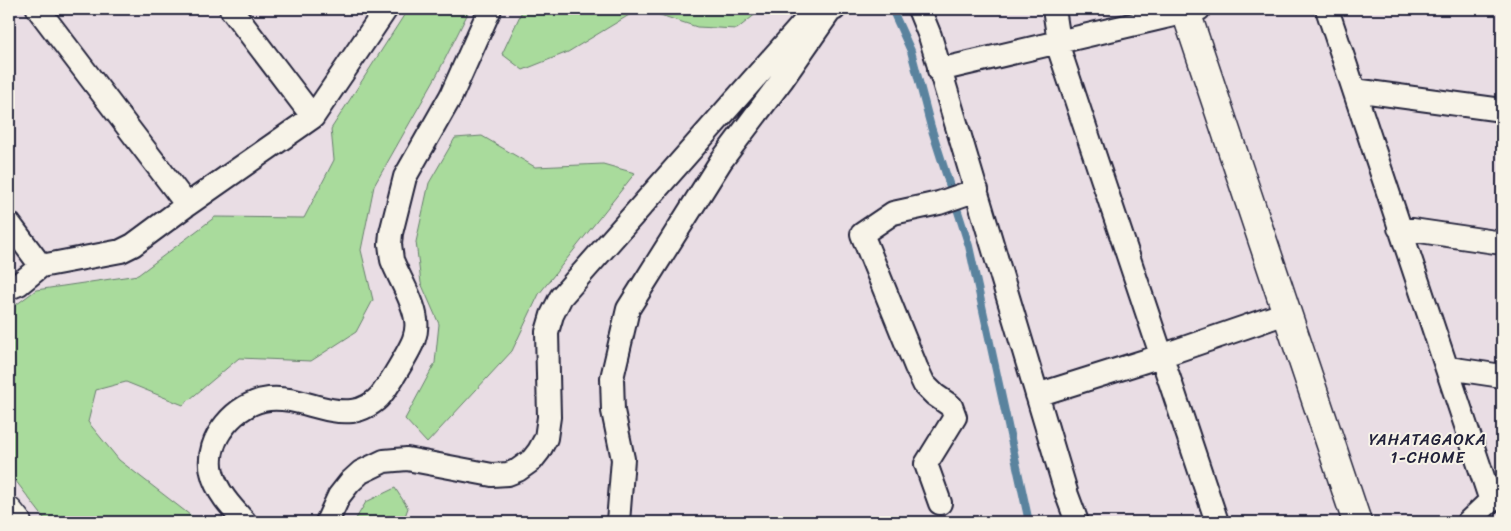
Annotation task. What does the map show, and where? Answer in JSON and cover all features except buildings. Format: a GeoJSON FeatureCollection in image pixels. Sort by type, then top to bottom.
{"type":"FeatureCollection","features":[{"type":"Feature","properties":{"kind":"street"},"geometry":{"type":"LineString","coordinates":[[38,9],[187,204]]}},
{"type":"Feature","properties":{"kind":"street"},"geometry":{"type":"LineString","coordinates":[[231,9],[313,117]]}},
{"type":"Feature","properties":{"kind":"street"},"geometry":{"type":"LineString","coordinates":[[9,288],[19,284],[42,266],[121,251],[133,245],[187,204],[313,117],[386,9]]}},
{"type":"Feature","properties":{"kind":"street"},"geometry":{"type":"LineString","coordinates":[[245,522],[220,491],[211,471],[211,460],[218,436],[234,416],[256,403],[268,399],[281,399],[333,411],[362,409],[380,396],[413,341],[416,320],[412,305],[392,260],[390,233],[405,177],[451,96],[490,9]]}},
{"type":"Feature","properties":{"kind":"street"},"geometry":{"type":"LineString","coordinates":[[919,9],[930,36],[972,192],[1077,522]]}},
{"type":"Feature","properties":{"kind":"street"},"geometry":{"type":"LineString","coordinates":[[1054,9],[1058,35],[1057,43],[1217,522]]}},
{"type":"Feature","properties":{"kind":"street"},"geometry":{"type":"LineString","coordinates":[[1327,9],[1399,228],[1448,368],[1497,496],[1468,522]]}},
{"type":"Feature","properties":{"kind":"street"},"geometry":{"type":"LineString","coordinates":[[328,522],[339,496],[350,482],[361,472],[384,462],[407,460],[500,475],[518,470],[532,460],[546,438],[548,429],[547,332],[555,306],[806,20],[832,10]]}},
{"type":"Feature","properties":{"kind":"street"},"geometry":{"type":"LineString","coordinates":[[618,522],[623,460],[613,411],[612,378],[628,309],[721,161],[832,10]]}},
{"type":"Feature","properties":{"kind":"street"},"geometry":{"type":"LineString","coordinates":[[939,70],[1190,10],[1286,313],[1357,522]]}},
{"type":"Feature","properties":{"kind":"street"},"geometry":{"type":"LineString","coordinates":[[1354,90],[1502,110]]}},
{"type":"Feature","properties":{"kind":"street"},"geometry":{"type":"LineString","coordinates":[[940,503],[926,464],[955,417],[951,406],[924,384],[862,234],[893,213],[939,203],[972,192]]}},
{"type":"Feature","properties":{"kind":"street"},"geometry":{"type":"LineString","coordinates":[[9,223],[42,266]]}},
{"type":"Feature","properties":{"kind":"street"},"geometry":{"type":"LineString","coordinates":[[1399,228],[1502,243]]}},
{"type":"Feature","properties":{"kind":"street"},"geometry":{"type":"LineString","coordinates":[[1037,394],[1161,356],[1286,313]]}},
{"type":"Feature","properties":{"kind":"street"},"geometry":{"type":"LineString","coordinates":[[1448,368],[1502,376]]}},
{"type":"Feature","properties":{"kind":"street"},"geometry":{"type":"LineString","coordinates":[[9,512],[16,522]]}},
{"type":"Feature","properties":{"kind":"green space"},"geometry":{"type":"Polygon","coordinates":[[[408,9],[470,9],[438,73],[374,186],[361,250],[373,300],[356,332],[311,361],[239,358],[183,405],[126,382],[96,390],[88,422],[119,460],[199,522],[47,522],[9,472],[9,310],[36,290],[138,275],[215,217],[304,218],[334,160],[331,129],[408,9]]]}},
{"type":"Feature","properties":{"kind":"green space"},"geometry":{"type":"Polygon","coordinates":[[[523,9],[639,9],[568,52],[523,70],[502,54],[523,9]]]}},
{"type":"Feature","properties":{"kind":"green space"},"geometry":{"type":"Polygon","coordinates":[[[642,9],[762,9],[737,29],[697,27],[642,9]]]}},
{"type":"Feature","properties":{"kind":"green space"},"geometry":{"type":"Polygon","coordinates":[[[482,136],[535,167],[603,164],[635,173],[539,294],[512,351],[427,443],[405,419],[435,363],[439,324],[421,283],[416,242],[429,183],[455,138],[482,136]]]}},
{"type":"Feature","properties":{"kind":"green space"},"geometry":{"type":"Polygon","coordinates":[[[395,488],[408,508],[403,522],[354,522],[366,502],[395,488]]]}},
{"type":"Feature","properties":{"kind":"waterway"},"geometry":{"type":"LineString","coordinates":[[892,9],[911,51],[931,127],[969,246],[1029,522]]}},
{"type":"Feature","properties":{"kind":"district","name":"YAHATAGAOKA 1-CHOME"},"geometry":{"type":"Point","coordinates":[1428,448]}}]}
